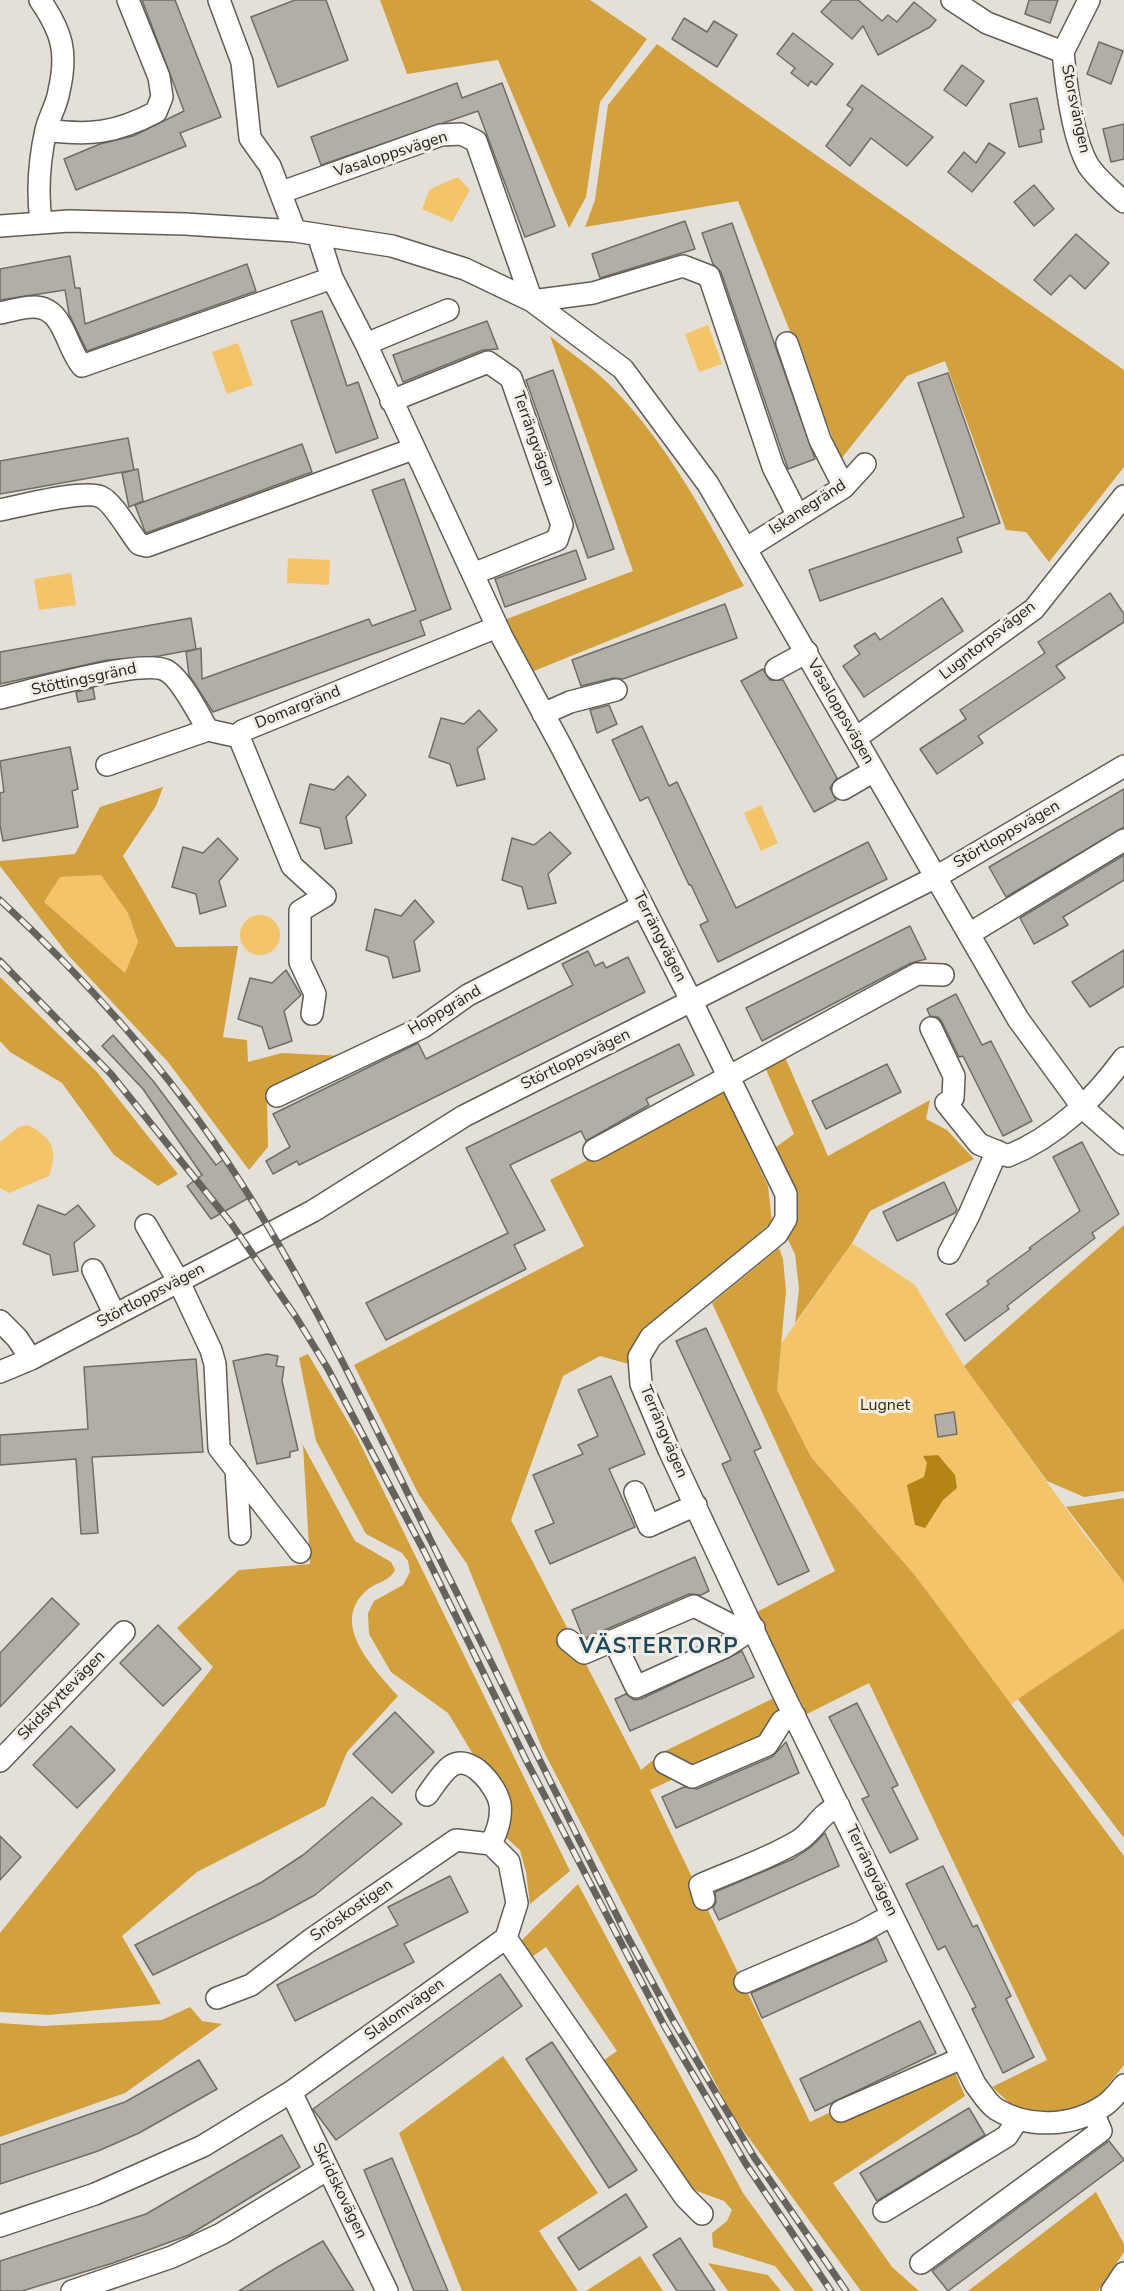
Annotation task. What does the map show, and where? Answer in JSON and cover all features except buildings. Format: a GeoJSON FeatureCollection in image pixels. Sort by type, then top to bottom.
{"type":"FeatureCollection","features":[{"type":"Feature","properties":{"kind":"street"},"geometry":{"type":"LineString","coordinates":[[39,0],[62,36],[59,92],[46,130],[37,189],[41,222]]}},
{"type":"Feature","properties":{"kind":"street"},"geometry":{"type":"LineString","coordinates":[[46,130],[81,135],[97,134],[122,127],[156,112],[162,97],[159,77],[128,0]]}},
{"type":"Feature","properties":{"kind":"street"},"geometry":{"type":"LineString","coordinates":[[219,0],[242,62],[250,138],[270,166],[282,192],[295,231]]}},
{"type":"Feature","properties":{"kind":"street","name":"Storsvängen"},"geometry":{"type":"LineString","coordinates":[[952,0],[987,23],[1064,52],[1065,75],[1078,134],[1088,165],[1124,202]]}},
{"type":"Feature","properties":{"kind":"street"},"geometry":{"type":"LineString","coordinates":[[1064,52],[1089,0]]}},
{"type":"Feature","properties":{"kind":"street","name":"Vasaloppsvägen"},"geometry":{"type":"LineString","coordinates":[[282,192],[441,135],[461,134],[476,141],[532,301]]}},
{"type":"Feature","properties":{"kind":"street","name":"Vasaloppsvägen"},"geometry":{"type":"LineString","coordinates":[[0,226],[41,222],[174,224],[295,231],[392,246],[465,269],[532,301],[622,369],[708,484],[747,548],[1018,1019],[1083,1108],[1124,1144]]}},
{"type":"Feature","properties":{"kind":"street","name":"Terrängvägen"},"geometry":{"type":"LineString","coordinates":[[318,236],[332,278],[366,344],[497,627],[692,1002],[786,1194],[786,1219],[777,1234],[651,1337],[639,1357],[641,1384],[795,1716],[975,2084],[994,2108],[1018,2119],[1049,2124],[1078,2120],[1106,2105],[1124,2085]]}},
{"type":"Feature","properties":{"kind":"street"},"geometry":{"type":"LineString","coordinates":[[532,301],[567,294],[593,293],[683,266],[709,276],[774,467],[798,516]]}},
{"type":"Feature","properties":{"kind":"street"},"geometry":{"type":"LineString","coordinates":[[0,313],[34,307],[45,309],[56,317],[76,360],[82,366],[332,278]]}},
{"type":"Feature","properties":{"kind":"street"},"geometry":{"type":"LineString","coordinates":[[366,344],[448,310]]}},
{"type":"Feature","properties":{"kind":"street"},"geometry":{"type":"LineString","coordinates":[[787,343],[820,441],[844,487]]}},
{"type":"Feature","properties":{"kind":"street","name":"Terrängvägen"},"geometry":{"type":"LineString","coordinates":[[391,400],[488,362],[511,378],[562,525],[557,540],[472,574]]}},
{"type":"Feature","properties":{"kind":"street"},"geometry":{"type":"LineString","coordinates":[[0,510],[86,495],[101,496],[139,544],[147,546],[413,449]]}},
{"type":"Feature","properties":{"kind":"street","name":"Iskanegränd"},"geometry":{"type":"LineString","coordinates":[[747,548],[844,487],[865,464]]}},
{"type":"Feature","properties":{"kind":"street","name":"Lugntorpsvägen"},"geometry":{"type":"LineString","coordinates":[[856,738],[1034,609],[1124,496]]}},
{"type":"Feature","properties":{"kind":"street","name":"Domargränd"},"geometry":{"type":"LineString","coordinates":[[312,1014],[315,994],[300,962],[300,911],[325,896],[292,866],[239,737],[242,731],[497,627]]}},
{"type":"Feature","properties":{"kind":"street"},"geometry":{"type":"LineString","coordinates":[[776,669],[807,652]]}},
{"type":"Feature","properties":{"kind":"street","name":"Stöttingsgränd"},"geometry":{"type":"LineString","coordinates":[[0,698],[150,667],[164,669],[174,676],[208,729]]}},
{"type":"Feature","properties":{"kind":"street"},"geometry":{"type":"LineString","coordinates":[[543,714],[570,702],[616,690]]}},
{"type":"Feature","properties":{"kind":"street"},"geometry":{"type":"LineString","coordinates":[[107,765],[208,729],[239,737]]}},
{"type":"Feature","properties":{"kind":"street","name":"Störtloppsvägen"},"geometry":{"type":"LineString","coordinates":[[0,1372],[31,1359],[313,1211],[464,1116],[936,877],[1124,766]]}},
{"type":"Feature","properties":{"kind":"street"},"geometry":{"type":"LineString","coordinates":[[843,789],[874,771]]}},
{"type":"Feature","properties":{"kind":"street"},"geometry":{"type":"LineString","coordinates":[[969,934],[1124,840]]}},
{"type":"Feature","properties":{"kind":"street","name":"Hoppgränd"},"geometry":{"type":"LineString","coordinates":[[278,1096],[423,1027],[468,995],[642,906]]}},
{"type":"Feature","properties":{"kind":"street"},"geometry":{"type":"LineString","coordinates":[[594,1150],[917,974],[943,975]]}},
{"type":"Feature","properties":{"kind":"street"},"geometry":{"type":"LineString","coordinates":[[931,1028],[954,1076],[950,1101],[979,1144],[1008,1156],[1035,1145],[1083,1108],[1124,1058]]}},
{"type":"Feature","properties":{"kind":"street"},"geometry":{"type":"LineString","coordinates":[[949,1253],[969,1215],[996,1151]]}},
{"type":"Feature","properties":{"kind":"street"},"geometry":{"type":"LineString","coordinates":[[146,1225],[179,1282],[215,1364],[219,1448],[300,1552]]}},
{"type":"Feature","properties":{"kind":"street"},"geometry":{"type":"LineString","coordinates":[[93,1270],[115,1315]]}},
{"type":"Feature","properties":{"kind":"street"},"geometry":{"type":"LineString","coordinates":[[0,1321],[17,1338],[31,1359]]}},
{"type":"Feature","properties":{"kind":"street"},"geometry":{"type":"LineString","coordinates":[[236,1469],[240,1534]]}},
{"type":"Feature","properties":{"kind":"street"},"geometry":{"type":"LineString","coordinates":[[634,1492],[649,1526],[696,1505]]}},
{"type":"Feature","properties":{"kind":"street"},"geometry":{"type":"LineString","coordinates":[[568,1640],[584,1653],[694,1606],[731,1625],[754,1628]]}},
{"type":"Feature","properties":{"kind":"street"},"geometry":{"type":"LineString","coordinates":[[614,1641],[636,1687],[725,1647],[754,1628]]}},
{"type":"Feature","properties":{"kind":"street","name":"Skidskyttevägen"},"geometry":{"type":"LineString","coordinates":[[0,1761],[124,1632]]}},
{"type":"Feature","properties":{"kind":"street"},"geometry":{"type":"LineString","coordinates":[[665,1763],[692,1777],[767,1745],[782,1721],[795,1716]]}},
{"type":"Feature","properties":{"kind":"street"},"geometry":{"type":"LineString","coordinates":[[427,1795],[451,1766],[462,1763],[475,1768],[490,1785],[500,1803],[500,1825],[491,1844],[510,1862],[517,1903],[506,1938],[685,2197],[702,2214]]}},
{"type":"Feature","properties":{"kind":"street"},"geometry":{"type":"LineString","coordinates":[[704,1899],[700,1885],[797,1841],[812,1830],[820,1816],[839,1806]]}},
{"type":"Feature","properties":{"kind":"street","name":"Snöskostigen"},"geometry":{"type":"LineString","coordinates":[[217,1998],[251,1985],[309,1941],[456,1840],[491,1844]]}},
{"type":"Feature","properties":{"kind":"street"},"geometry":{"type":"LineString","coordinates":[[745,1982],[861,1932],[892,1915]]}},
{"type":"Feature","properties":{"kind":"street","name":"Slalomvägen"},"geometry":{"type":"LineString","coordinates":[[0,2226],[95,2194],[203,2146],[291,2092],[506,1938]]}},
{"type":"Feature","properties":{"kind":"street"},"geometry":{"type":"LineString","coordinates":[[841,2111],[962,2058]]}},
{"type":"Feature","properties":{"kind":"street","name":"Skridskovägen"},"geometry":{"type":"LineString","coordinates":[[291,2092],[387,2291]]}},
{"type":"Feature","properties":{"kind":"street"},"geometry":{"type":"LineString","coordinates":[[921,2263],[1101,2131],[1093,2112]]}},
{"type":"Feature","properties":{"kind":"street"},"geometry":{"type":"LineString","coordinates":[[884,2211],[1007,2136],[1018,2119]]}},
{"type":"Feature","properties":{"kind":"street"},"geometry":{"type":"LineString","coordinates":[[72,2291],[171,2258],[221,2234],[328,2169]]}},
{"type":"Feature","properties":{"kind":"street"},"geometry":{"type":"LineString","coordinates":[[1112,2291],[1124,2273]]}},
{"type":"Feature","properties":{"kind":"green space"},"geometry":{"type":"Polygon","coordinates":[[[458,177],[470,190],[452,222],[422,209],[430,189],[458,177]]]}},
{"type":"Feature","properties":{"kind":"green space"},"geometry":{"type":"Polygon","coordinates":[[[708,325],[722,364],[699,372],[685,334],[708,325]]]}},
{"type":"Feature","properties":{"kind":"green space"},"geometry":{"type":"Polygon","coordinates":[[[238,343],[253,385],[227,394],[212,352],[238,343]]]}},
{"type":"Feature","properties":{"kind":"green space"},"geometry":{"type":"Polygon","coordinates":[[[288,558],[330,560],[329,585],[287,583],[288,558]]]}},
{"type":"Feature","properties":{"kind":"green space"},"geometry":{"type":"Polygon","coordinates":[[[71,573],[76,605],[39,610],[34,579],[71,573]]]}},
{"type":"Feature","properties":{"kind":"green space"},"geometry":{"type":"Polygon","coordinates":[[[761,805],[778,843],[761,851],[744,813],[761,805]]]}},
{"type":"Feature","properties":{"kind":"green space"},"geometry":{"type":"Polygon","coordinates":[[[101,875],[128,913],[138,942],[125,974],[43,902],[60,877],[101,875]]]}},
{"type":"Feature","properties":{"kind":"green space"},"geometry":{"type":"Polygon","coordinates":[[[260,915],[274,921],[280,935],[274,949],[260,955],[246,949],[240,935],[246,921],[260,915]]]}},
{"type":"Feature","properties":{"kind":"green space"},"geometry":{"type":"Polygon","coordinates":[[[28,1125],[48,1140],[53,1152],[52,1167],[49,1176],[9,1193],[0,1188],[0,1142],[19,1127],[28,1125]]]}},
{"type":"Feature","properties":{"kind":"green space","name":"Lugnet"},"geometry":{"type":"Polygon","coordinates":[[[852,1243],[915,1285],[964,1366],[1085,1535],[1124,1583],[1124,1628],[1010,1705],[914,1574],[811,1457],[777,1390],[781,1344],[852,1243]]]}},
{"type":"Feature","properties":{"kind":"shaded area"},"geometry":{"type":"Polygon","coordinates":[[[380,0],[590,0],[647,39],[600,102],[586,197],[569,228],[498,60],[407,74],[380,0]]]}},
{"type":"Feature","properties":{"kind":"shaded area"},"geometry":{"type":"Polygon","coordinates":[[[657,44],[1124,370],[1124,467],[1049,562],[1026,532],[1006,530],[945,361],[907,376],[841,459],[738,201],[585,227],[595,200],[608,105],[657,44]]]}},
{"type":"Feature","properties":{"kind":"shaded area"},"geometry":{"type":"Polygon","coordinates":[[[550,336],[610,385],[650,431],[684,481],[744,586],[534,671],[504,620],[633,571],[550,336]]]}},
{"type":"Feature","properties":{"kind":"shaded area"},"geometry":{"type":"Polygon","coordinates":[[[163,787],[156,806],[123,856],[176,947],[238,946],[223,1037],[247,1040],[248,1062],[282,1053],[342,1056],[267,1102],[268,1147],[249,1170],[168,1062],[69,956],[0,866],[0,861],[75,854],[100,807],[163,787]],[[101,875],[60,877],[44,902],[125,973],[138,942],[128,913],[101,875]]]}},
{"type":"Feature","properties":{"kind":"shaded area"},"geometry":{"type":"Polygon","coordinates":[[[0,977],[97,1072],[178,1174],[158,1186],[114,1155],[62,1083],[10,1052],[0,1041],[0,977]]]}},
{"type":"Feature","properties":{"kind":"shaded area"},"geometry":{"type":"Polygon","coordinates":[[[781,1048],[828,1156],[930,1100],[926,1119],[947,1130],[974,1159],[870,1211],[852,1243],[795,1323],[799,1289],[795,1254],[785,1234],[791,1187],[776,1147],[794,1134],[761,1058],[781,1048]]]}},
{"type":"Feature","properties":{"kind":"shaded area"},"geometry":{"type":"Polygon","coordinates":[[[722,1088],[768,1186],[772,1222],[642,1334],[629,1364],[600,1356],[563,1376],[511,1520],[641,1770],[663,1752],[774,1698],[788,1725],[650,1790],[810,2122],[948,2056],[965,2096],[833,2183],[892,2267],[919,2291],[861,2291],[732,2115],[542,1748],[467,1564],[419,1495],[354,1365],[584,1246],[550,1180],[722,1088]]]}},
{"type":"Feature","properties":{"kind":"shaded area"},"geometry":{"type":"Polygon","coordinates":[[[1124,1225],[1124,1491],[1084,1497],[1047,1481],[964,1366],[1124,1225]]]}},
{"type":"Feature","properties":{"kind":"shaded area"},"geometry":{"type":"Polygon","coordinates":[[[779,1248],[783,1259],[786,1291],[777,1390],[811,1457],[914,1574],[1124,1856],[1124,2065],[1099,2096],[1084,2106],[1064,2114],[1034,2114],[1015,2108],[992,2087],[1047,2060],[869,1683],[807,1714],[755,1613],[835,1571],[712,1303],[779,1248]]]}},
{"type":"Feature","properties":{"kind":"shaded area"},"geometry":{"type":"Polygon","coordinates":[[[308,1354],[357,1437],[570,1871],[530,1904],[526,1872],[520,1850],[503,1835],[476,1759],[448,1713],[391,1672],[369,1634],[368,1613],[374,1601],[403,1585],[410,1572],[408,1561],[402,1553],[366,1534],[316,1441],[299,1358],[308,1354]]]}},
{"type":"Feature","properties":{"kind":"shaded area"},"geometry":{"type":"Polygon","coordinates":[[[303,1445],[355,1541],[391,1562],[395,1570],[389,1577],[366,1591],[356,1604],[352,1618],[359,1646],[398,1696],[347,1752],[325,1806],[197,1872],[122,1936],[161,2004],[48,2015],[0,2012],[0,1933],[213,1667],[177,1628],[239,1570],[310,1564],[303,1445]]]}},
{"type":"Feature","properties":{"kind":"shaded area"},"geometry":{"type":"Polygon","coordinates":[[[938,1455],[955,1475],[957,1488],[943,1500],[925,1528],[915,1525],[907,1485],[924,1477],[927,1463],[923,1456],[938,1455]]]}},
{"type":"Feature","properties":{"kind":"shaded area"},"geometry":{"type":"Polygon","coordinates":[[[1124,1498],[1124,1583],[1066,1507],[1124,1498]]]}},
{"type":"Feature","properties":{"kind":"shaded area"},"geometry":{"type":"Polygon","coordinates":[[[1124,1628],[1124,1838],[1018,1699],[1124,1628]]]}},
{"type":"Feature","properties":{"kind":"shaded area"},"geometry":{"type":"Polygon","coordinates":[[[578,1884],[743,2193],[814,2291],[795,2291],[775,2266],[713,2247],[712,2233],[727,2221],[732,2210],[724,2201],[691,2189],[604,2060],[617,2051],[546,1947],[533,1956],[520,1942],[578,1884]]]}},
{"type":"Feature","properties":{"kind":"shaded area"},"geometry":{"type":"Polygon","coordinates":[[[190,2007],[202,2021],[222,2024],[125,2093],[0,2137],[0,2023],[42,2026],[162,2020],[190,2007]]]}},
{"type":"Feature","properties":{"kind":"shaded area"},"geometry":{"type":"Polygon","coordinates":[[[503,2056],[598,2193],[539,2231],[578,2291],[462,2291],[399,2133],[503,2056]]]}},
{"type":"Feature","properties":{"kind":"shaded area"},"geometry":{"type":"Polygon","coordinates":[[[1096,2192],[1124,2244],[1124,2252],[1098,2291],[968,2291],[1096,2192]]]}},
{"type":"Feature","properties":{"kind":"shaded area"},"geometry":{"type":"Polygon","coordinates":[[[640,2256],[663,2291],[586,2291],[640,2256]]]}},
{"type":"Feature","properties":{"kind":"shaded area"},"geometry":{"type":"Polygon","coordinates":[[[708,2263],[768,2275],[781,2291],[728,2291],[708,2263]]]}},
{"type":"Feature","properties":{"kind":"railway"},"geometry":{"type":"LineString","coordinates":[[0,900],[86,985],[166,1077],[214,1142],[275,1238],[330,1337],[626,1934],[674,2022],[754,2157],[846,2291]]}},
{"type":"Feature","properties":{"kind":"railway"},"geometry":{"type":"LineString","coordinates":[[0,961],[111,1074],[231,1223],[296,1317],[328,1369],[424,1551],[526,1760],[665,2027],[746,2164],[831,2291]]}},
{"type":"Feature","properties":{"kind":"district","name":"VÄSTERTORP"},"geometry":{"type":"Point","coordinates":[659,1648]}}]}
